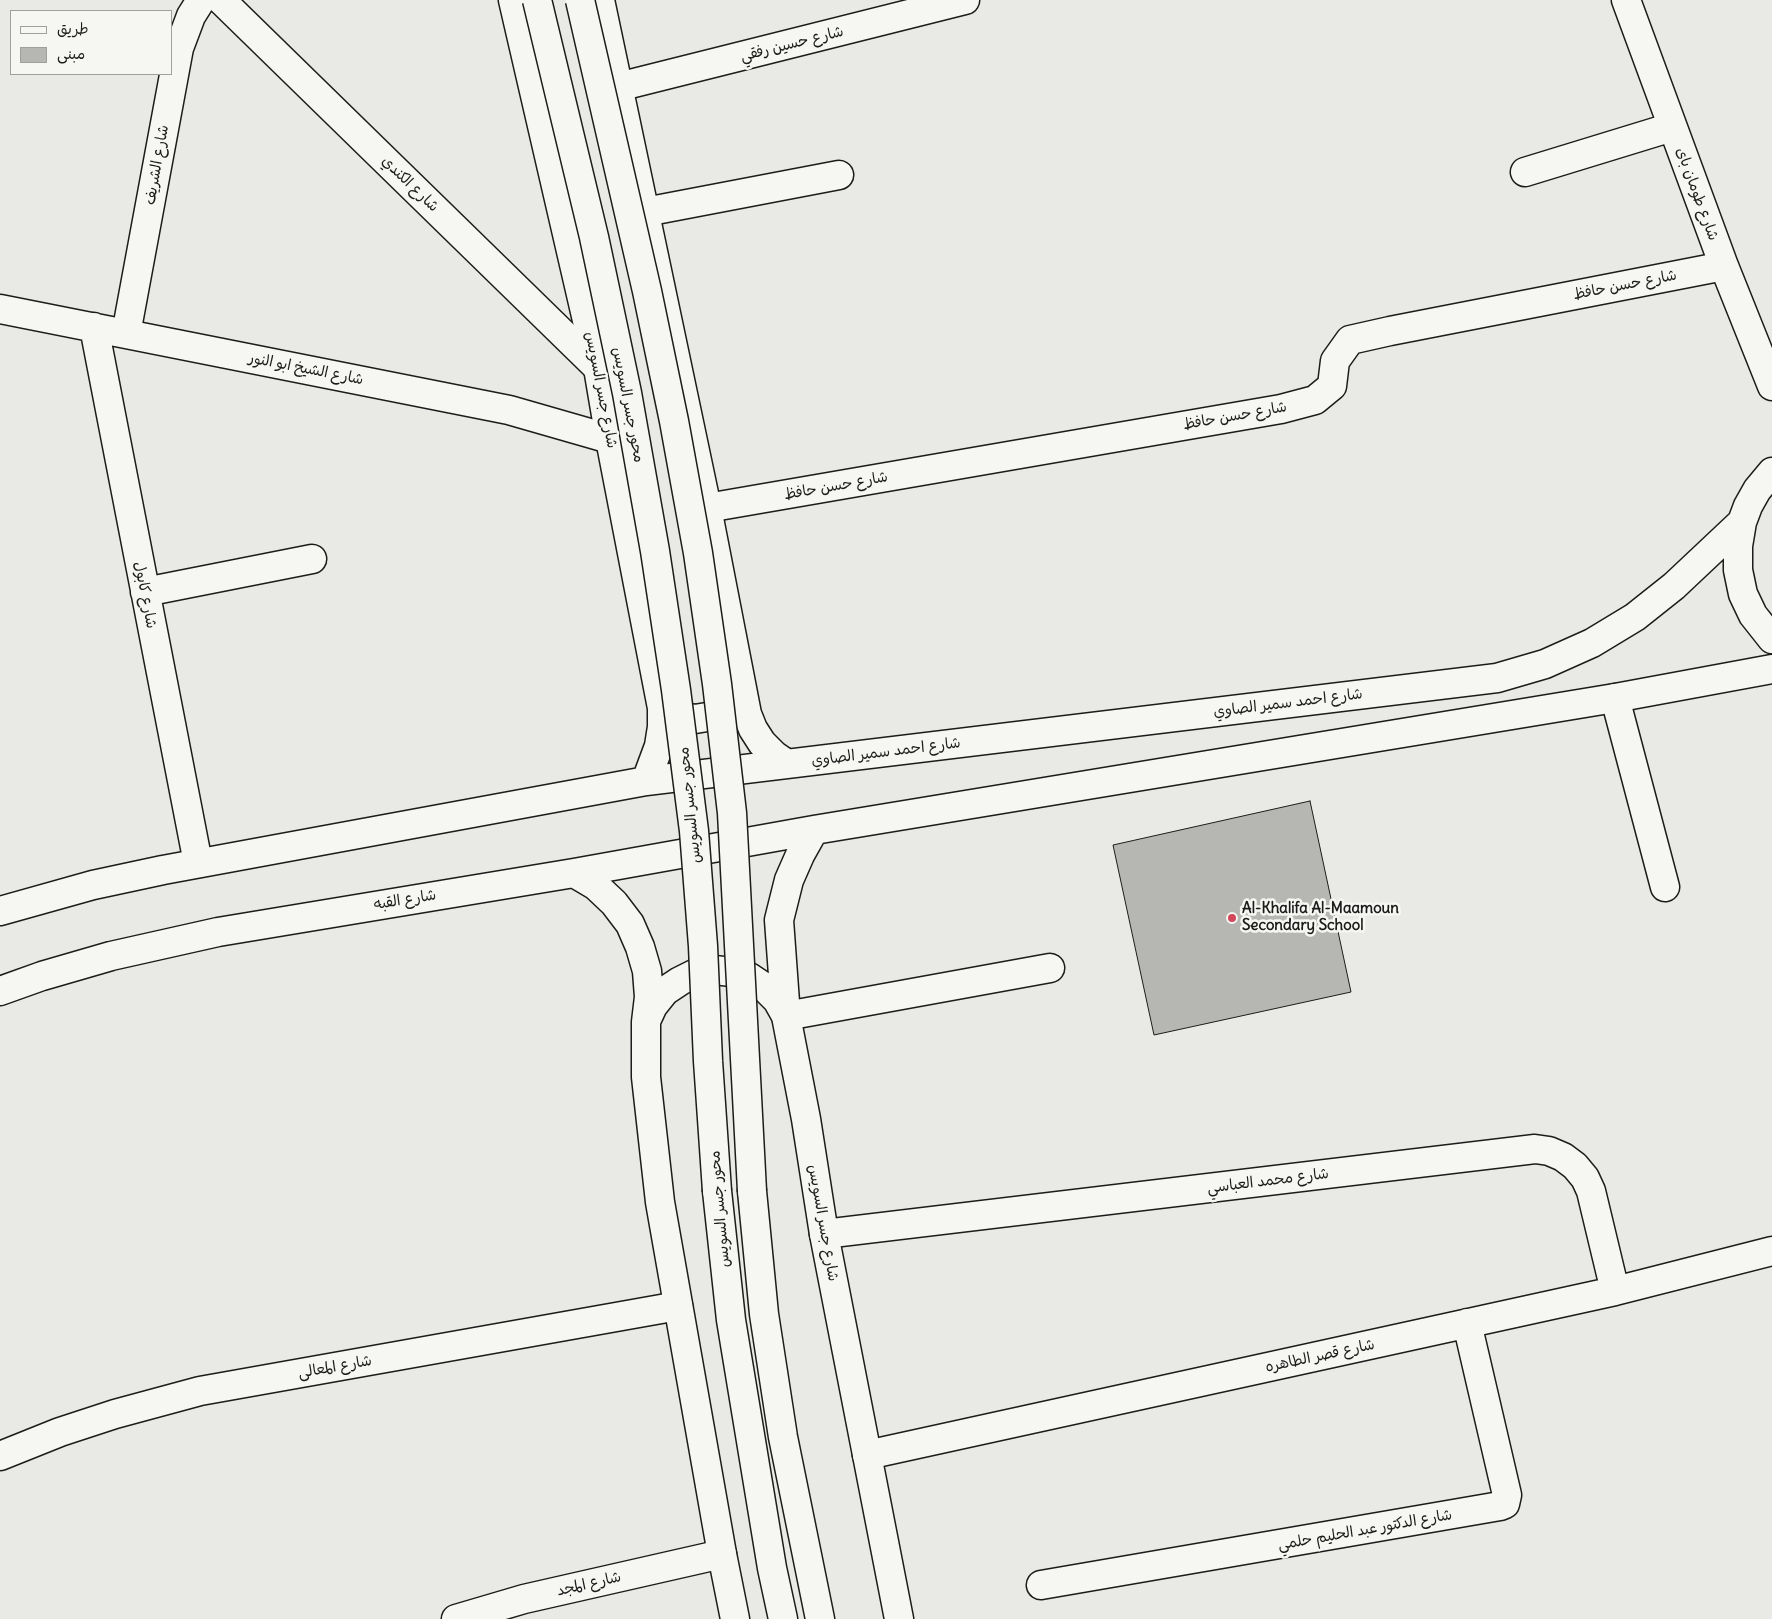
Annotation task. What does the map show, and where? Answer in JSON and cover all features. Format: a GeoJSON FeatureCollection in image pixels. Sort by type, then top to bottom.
{"type":"FeatureCollection","features":[{"type":"Feature","properties":{"kind":"main road","name":"شارع الشريف"},"geometry":{"type":"LineString","coordinates":[[126,334],[179,48],[190,16],[201,0]]}},
{"type":"Feature","properties":{"kind":"main road","name":"شارع الكندي"},"geometry":{"type":"LineString","coordinates":[[221,0],[598,368]]}},
{"type":"Feature","properties":{"kind":"main road","name":"شارع جسر السويس"},"geometry":{"type":"LineString","coordinates":[[513,0],[598,368],[662,708],[659,746],[646,781]]}},
{"type":"Feature","properties":{"kind":"main road","name":"محور جسر السويس"},"geometry":{"type":"LineString","coordinates":[[537,0],[594,237],[626,393],[655,551],[676,690],[694,831],[703,946],[708,1061],[717,1191],[731,1320],[772,1568],[783,1619]]}},
{"type":"Feature","properties":{"kind":"main road"},"geometry":{"type":"LineString","coordinates":[[580,0],[647,291],[674,421],[698,553],[717,684],[732,813],[752,1190],[764,1314],[781,1427],[820,1619]]}},
{"type":"Feature","properties":{"kind":"main road"},"geometry":{"type":"LineString","coordinates":[[600,0],[707,508],[747,714],[753,729],[762,743],[787,764]]}},
{"type":"Feature","properties":{"kind":"main road","name":"شارع حسين رفقي"},"geometry":{"type":"LineString","coordinates":[[618,87],[965,0]]}},
{"type":"Feature","properties":{"kind":"main road","name":"شارع طومان باى"},"geometry":{"type":"LineString","coordinates":[[1626,0],[1724,266],[1772,386]]}},
{"type":"Feature","properties":{"kind":"main road"},"geometry":{"type":"LineString","coordinates":[[1525,172],[1672,127]]}},
{"type":"Feature","properties":{"kind":"main road"},"geometry":{"type":"LineString","coordinates":[[645,212],[839,175]]}},
{"type":"Feature","properties":{"kind":"main road","name":"شارع حسن حافظ"},"geometry":{"type":"LineString","coordinates":[[707,508],[1281,409],[1315,400],[1332,386],[1335,361],[1350,340],[1724,266]]}},
{"type":"Feature","properties":{"kind":"main road","name":"شارع الشيخ ابو النور"},"geometry":{"type":"LineString","coordinates":[[0,309],[509,410],[610,439]]}},
{"type":"Feature","properties":{"kind":"main road","name":"شارع كابول"},"geometry":{"type":"LineString","coordinates":[[94,327],[198,863]]}},
{"type":"Feature","properties":{"kind":"main road"},"geometry":{"type":"LineString","coordinates":[[1772,472],[1757,490],[1748,506],[1742,522],[1738,546],[1738,570],[1744,594],[1753,615],[1772,639]]}},
{"type":"Feature","properties":{"kind":"main road","name":"شارع احمد سمير الصاوي"},"geometry":{"type":"LineString","coordinates":[[787,764],[1497,678],[1553,661],[1592,644],[1635,617],[1674,586],[1742,522]]}},
{"type":"Feature","properties":{"kind":"main road"},"geometry":{"type":"LineString","coordinates":[[145,592],[312,559]]}},
{"type":"Feature","properties":{"kind":"main road"},"geometry":{"type":"LineString","coordinates":[[814,830],[1615,698],[1772,669]]}},
{"type":"Feature","properties":{"kind":"main road"},"geometry":{"type":"LineString","coordinates":[[662,708],[678,716],[695,719],[713,716],[730,708],[743,697]]}},
{"type":"Feature","properties":{"kind":"main road"},"geometry":{"type":"LineString","coordinates":[[1615,698],[1665,887]]}},
{"type":"Feature","properties":{"kind":"main road"},"geometry":{"type":"LineString","coordinates":[[0,911],[93,885],[198,863],[646,781],[787,764]]}},
{"type":"Feature","properties":{"kind":"main road","name":"شارع جسر السويس"},"geometry":{"type":"LineString","coordinates":[[814,830],[789,880],[779,920],[786,1016],[806,1119],[824,1234],[899,1619]]}},
{"type":"Feature","properties":{"kind":"main road","name":"شارع القبه"},"geometry":{"type":"LineString","coordinates":[[0,991],[42,976],[111,956],[218,932],[814,830]]}},
{"type":"Feature","properties":{"kind":"main road"},"geometry":{"type":"LineString","coordinates":[[574,872],[596,886],[630,924],[640,947],[647,971],[649,997],[646,1022],[648,1104],[660,1202],[735,1619]]}},
{"type":"Feature","properties":{"kind":"main road"},"geometry":{"type":"LineString","coordinates":[[646,1022],[653,1006],[665,991],[696,973],[714,970],[732,972],[749,977],[764,987],[777,1000],[786,1016],[1050,968]]}},
{"type":"Feature","properties":{"kind":"main road","name":"شارع محمد العباسي"},"geometry":{"type":"LineString","coordinates":[[824,1234],[1535,1149],[1550,1151],[1563,1157],[1575,1166],[1584,1178],[1591,1191],[1615,1291]]}},
{"type":"Feature","properties":{"kind":"main road","name":"شارع قصر الطاهره"},"geometry":{"type":"LineString","coordinates":[[867,1455],[1615,1291],[1772,1251]]}},
{"type":"Feature","properties":{"kind":"main road","name":"شارع المعالى"},"geometry":{"type":"LineString","coordinates":[[0,1456],[106,1417],[200,1391],[678,1306]]}},
{"type":"Feature","properties":{"kind":"main road","name":"شارع الدكتور عبد الحليم حلمي"},"geometry":{"type":"LineString","coordinates":[[1041,1585],[1505,1504],[1507,1495],[1467,1323]]}},
{"type":"Feature","properties":{"kind":"main road","name":"شارع المجد"},"geometry":{"type":"LineString","coordinates":[[456,1619],[524,1599],[722,1554]]}},
{"type":"Feature","properties":{"kind":"building","name":"Al-Khalifa Al-Maamoun Secondary School"},"geometry":{"type":"Polygon","coordinates":[[[1310,801],[1351,992],[1154,1035],[1113,845],[1310,801]]]}},
{"type":"Feature","properties":{"kind":"place","name":"Al-Khalifa Al-Maamoun Secondary School"},"geometry":{"type":"Point","coordinates":[1232,918]}}]}
